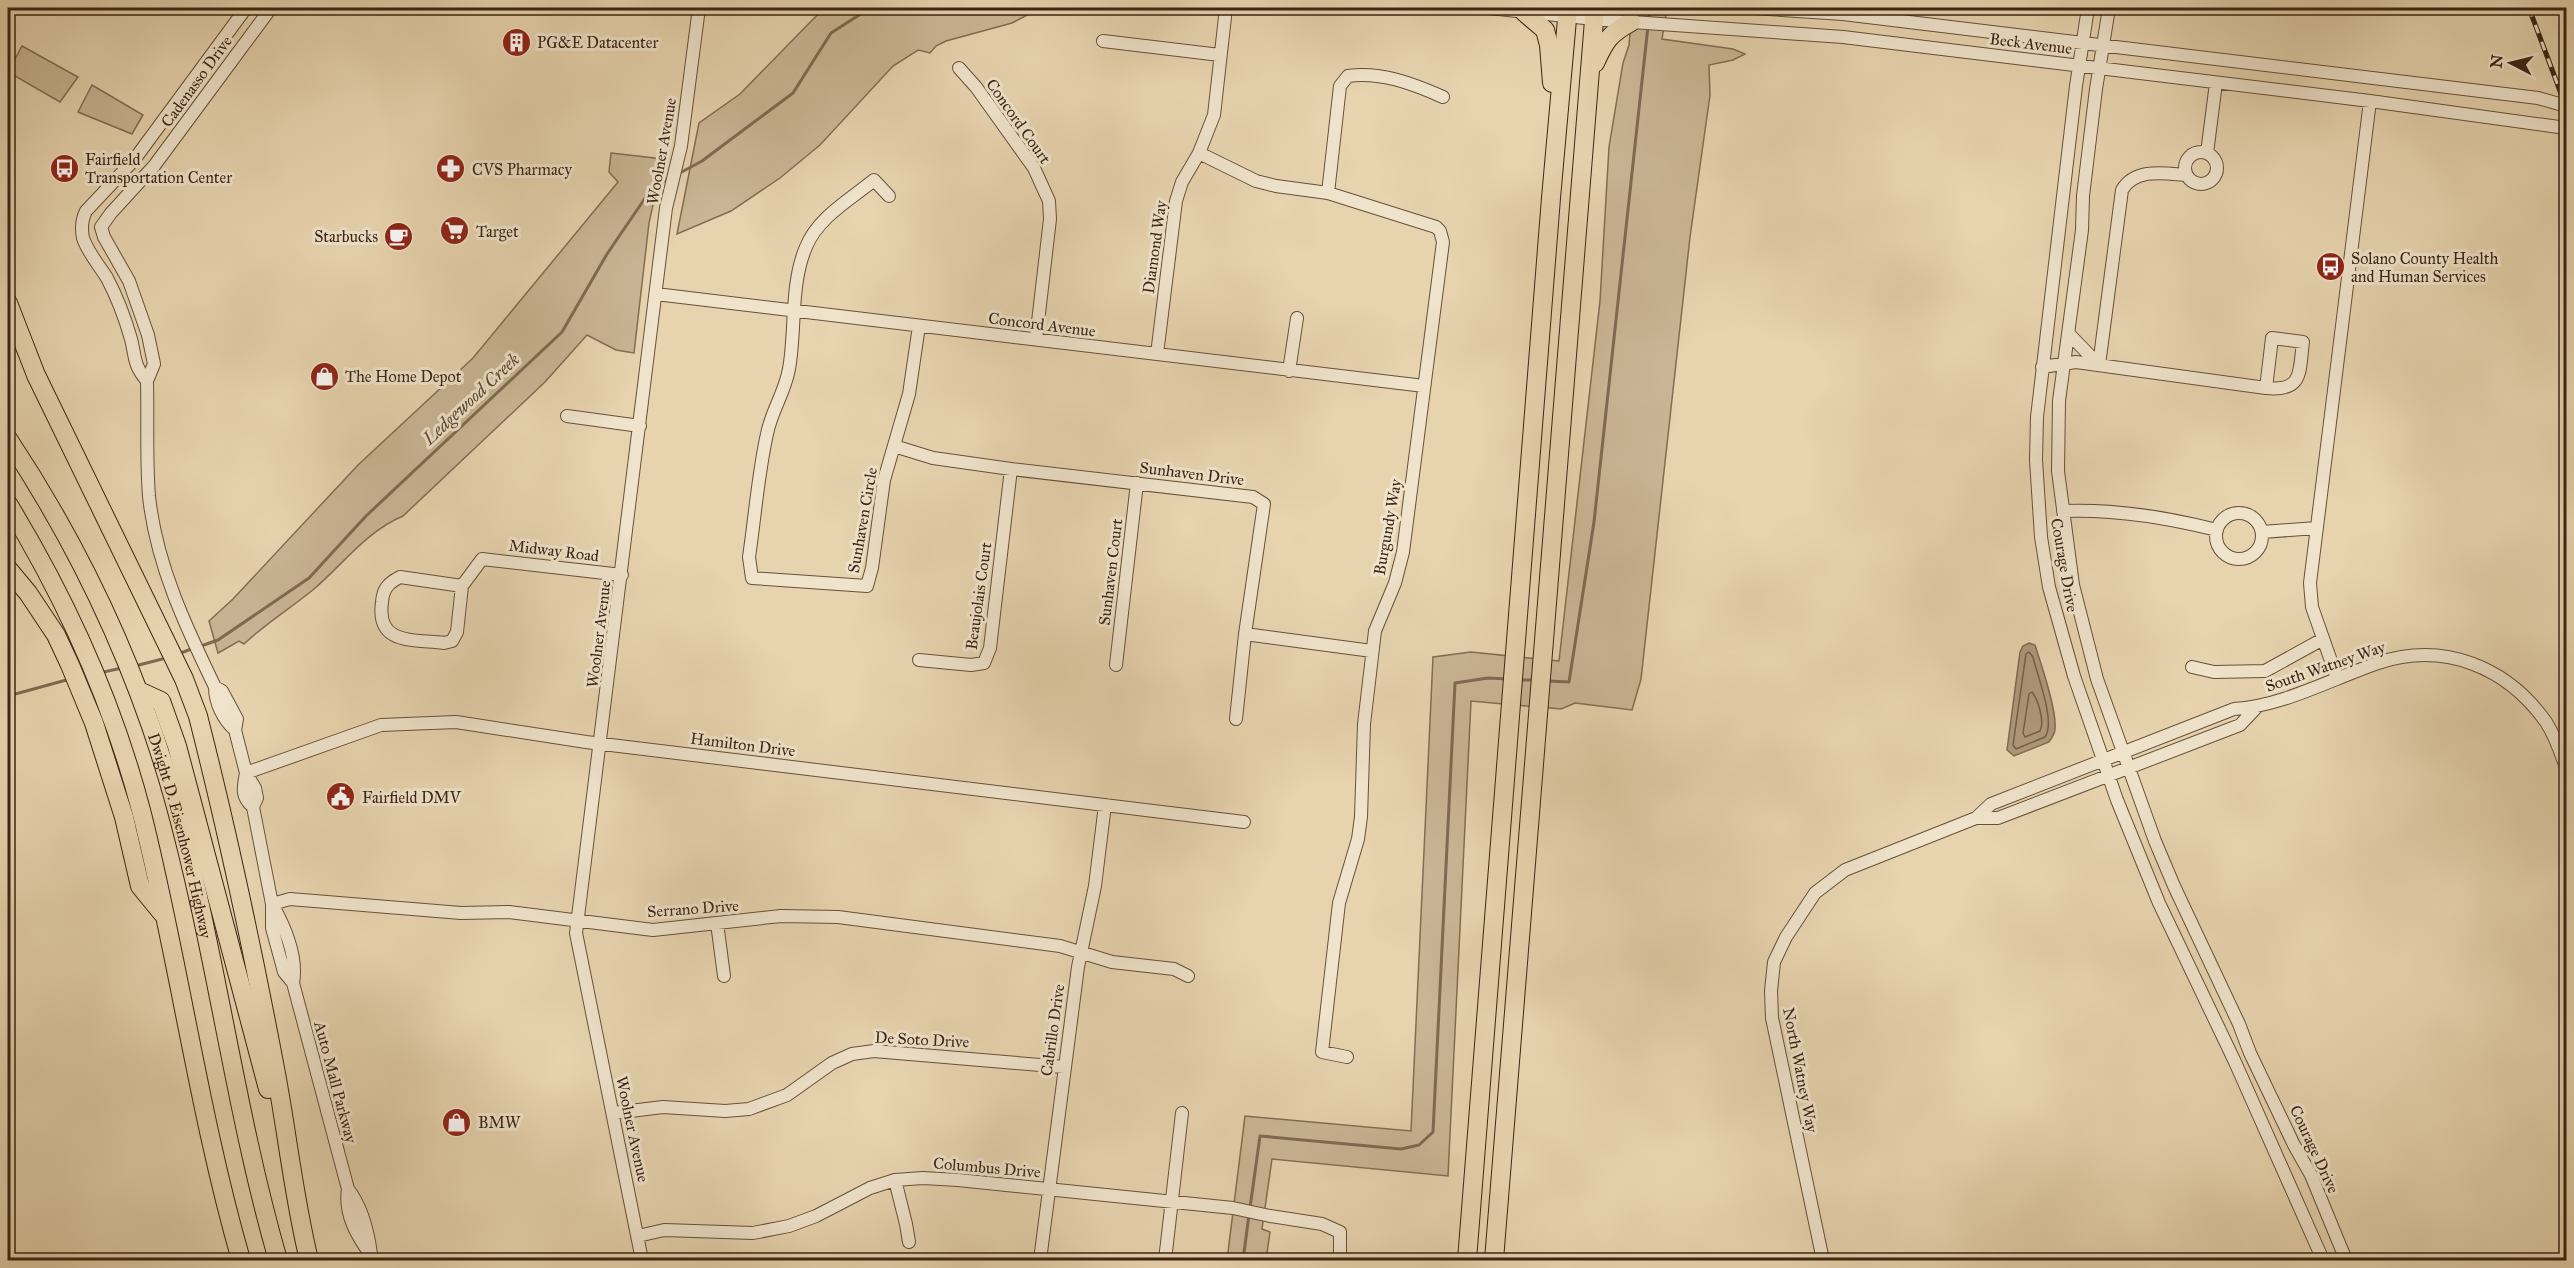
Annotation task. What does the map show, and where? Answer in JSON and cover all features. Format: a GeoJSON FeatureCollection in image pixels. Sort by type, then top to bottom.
{"type":"FeatureCollection","features":[{"type":"Feature","properties":{"kind":"highway"},"geometry":{"type":"LineString","coordinates":[[1524,12],[1545,30],[1549,45],[1552,82],[1551,198]]}},
{"type":"Feature","properties":{"kind":"highway"},"geometry":{"type":"LineString","coordinates":[[1467,1260],[1551,198],[1568,12]]}},
{"type":"Feature","properties":{"kind":"highway"},"geometry":{"type":"LineString","coordinates":[[1494,1260],[1595,13]]}},
{"type":"Feature","properties":{"kind":"highway"},"geometry":{"type":"LineString","coordinates":[[1589,76],[1606,40],[1616,30],[1631,22]]}},
{"type":"Feature","properties":{"kind":"highway"},"geometry":{"type":"LineString","coordinates":[[8,303],[36,375],[165,639],[198,716],[252,951],[274,1064],[298,1219],[309,1260]]}},
{"type":"Feature","properties":{"kind":"highway","name":"Dwight D. Eisenhower Highway"},"geometry":{"type":"LineString","coordinates":[[8,439],[37,483],[80,559],[124,653],[139,691],[173,797],[198,900],[247,1139],[278,1260]]}},
{"type":"Feature","properties":{"kind":"highway","name":"Dwight D. Eisenhower Highway"},"geometry":{"type":"LineString","coordinates":[[8,504],[51,580],[88,661],[103,696],[141,812],[165,917],[213,1154],[242,1260]]}},
{"type":"Feature","properties":{"kind":"highway"},"geometry":{"type":"LineString","coordinates":[[8,569],[56,635],[70,665],[85,701],[124,817],[140,886],[165,917]]}},
{"type":"Feature","properties":{"kind":"highway"},"geometry":{"type":"LineString","coordinates":[[139,691],[161,701],[177,746],[291,1168]]}},
{"type":"Feature","properties":{"kind":"street","name":"Cadenasso Drive"},"geometry":{"type":"LineString","coordinates":[[82,223],[86,211],[134,160],[246,8]]}},
{"type":"Feature","properties":{"kind":"street","name":"Cadenasso Drive"},"geometry":{"type":"LineString","coordinates":[[101,227],[154,166],[271,8]]}},
{"type":"Feature","properties":{"kind":"street","name":"Woolner Avenue"},"geometry":{"type":"LineString","coordinates":[[642,1260],[614,1113],[577,945],[577,921],[665,218],[677,163],[699,8]]}},
{"type":"Feature","properties":{"kind":"street","name":"Diamond Way"},"geometry":{"type":"LineString","coordinates":[[1157,354],[1176,201],[1182,182],[1199,153],[1214,115],[1226,8]]}},
{"type":"Feature","properties":{"kind":"street","name":"Beck Avenue"},"geometry":{"type":"LineString","coordinates":[[1489,8],[1524,12],[1595,13],[1631,22],[1843,37],[2370,101],[2566,128]]}},
{"type":"Feature","properties":{"kind":"street","name":"Beck Avenue"},"geometry":{"type":"LineString","coordinates":[[1754,8],[1843,14],[2083,42],[2538,98],[2566,106]]}},
{"type":"Feature","properties":{"kind":"street","name":"Courage Drive"},"geometry":{"type":"LineString","coordinates":[[2088,8],[2042,367],[2036,460],[2041,537],[2049,587],[2074,676],[2159,903],[2235,1062],[2324,1260]]}},
{"type":"Feature","properties":{"kind":"street","name":"Courage Drive"},"geometry":{"type":"LineString","coordinates":[[2109,8],[2059,401],[2058,471],[2073,585],[2083,631],[2129,769],[2174,885],[2239,1024],[2250,1053],[2311,1175],[2346,1260]]}},
{"type":"Feature","properties":{"kind":"street"},"geometry":{"type":"LineString","coordinates":[[1103,42],[1220,56]]}},
{"type":"Feature","properties":{"kind":"street","name":"Concord Court"},"geometry":{"type":"LineString","coordinates":[[959,68],[976,87],[1034,168],[1048,201],[1050,219],[1036,339]]}},
{"type":"Feature","properties":{"kind":"street"},"geometry":{"type":"LineString","coordinates":[[1328,193],[1340,86],[1348,76],[1363,73],[1415,84],[1443,97]]}},
{"type":"Feature","properties":{"kind":"street"},"geometry":{"type":"LineString","coordinates":[[2207,153],[2216,83]]}},
{"type":"Feature","properties":{"kind":"street"},"geometry":{"type":"LineString","coordinates":[[2337,678],[2312,607],[2310,583],[2370,101]]}},
{"type":"Feature","properties":{"kind":"street"},"geometry":{"type":"LineString","coordinates":[[2099,365],[2122,190],[2133,177],[2145,174],[2186,175],[2198,184],[2212,181],[2217,166],[2214,158],[2207,153],[2196,152],[2191,155],[2185,164],[2186,175]]}},
{"type":"Feature","properties":{"kind":"street","name":"Burgundy Way"},"geometry":{"type":"LineString","coordinates":[[1199,153],[1256,181],[1328,193],[1436,227],[1440,231],[1443,242],[1403,552],[1395,583],[1375,631],[1372,651],[1358,839],[1339,903],[1322,1053],[1347,1058]]}},
{"type":"Feature","properties":{"kind":"street"},"geometry":{"type":"LineString","coordinates":[[795,310],[800,266],[806,246],[817,228],[874,180],[889,196]]}},
{"type":"Feature","properties":{"kind":"street","name":"Auto Mall Parkway"},"geometry":{"type":"LineString","coordinates":[[82,223],[86,245],[107,278],[122,312],[131,340],[136,367],[147,381]]}},
{"type":"Feature","properties":{"kind":"street","name":"Auto Mall Parkway"},"geometry":{"type":"LineString","coordinates":[[101,227],[104,237],[129,281],[148,335],[154,364],[147,381],[149,497],[155,534],[188,631],[215,687],[222,691],[237,719],[235,730],[246,773],[243,790],[245,800],[253,807],[272,904],[272,928],[284,972],[293,983],[348,1189],[355,1198],[368,1234],[372,1258]]}},
{"type":"Feature","properties":{"kind":"street","name":"Concord Avenue"},"geometry":{"type":"LineString","coordinates":[[656,294],[1424,386]]}},
{"type":"Feature","properties":{"kind":"street","name":"Sunhaven Circle"},"geometry":{"type":"LineString","coordinates":[[795,310],[789,369],[783,395],[767,432],[749,557],[752,578],[867,586],[872,568],[884,480],[909,394],[919,326]]}},
{"type":"Feature","properties":{"kind":"street"},"geometry":{"type":"LineString","coordinates":[[1289,371],[1297,318]]}},
{"type":"Feature","properties":{"kind":"street"},"geometry":{"type":"LineString","coordinates":[[2069,334],[2099,365]]}},
{"type":"Feature","properties":{"kind":"street"},"geometry":{"type":"LineString","coordinates":[[2042,367],[2064,364],[2099,365],[2266,388],[2281,390],[2292,386],[2298,378],[2303,342],[2272,338],[2266,388]]}},
{"type":"Feature","properties":{"kind":"street"},"geometry":{"type":"LineString","coordinates":[[567,416],[640,426]]}},
{"type":"Feature","properties":{"kind":"street","name":"Sunhaven Drive"},"geometry":{"type":"LineString","coordinates":[[894,446],[933,458],[1253,497],[1264,504],[1245,634]]}},
{"type":"Feature","properties":{"kind":"street","name":"Beaujolais Court"},"geometry":{"type":"LineString","coordinates":[[919,660],[971,665],[984,663],[990,648],[1011,469]]}},
{"type":"Feature","properties":{"kind":"street","name":"Sunhaven Court"},"geometry":{"type":"LineString","coordinates":[[1116,664],[1137,483]]}},
{"type":"Feature","properties":{"kind":"street"},"geometry":{"type":"LineString","coordinates":[[2063,511],[2100,509],[2165,517],[2217,530]]}},
{"type":"Feature","properties":{"kind":"street"},"geometry":{"type":"LineString","coordinates":[[2236,513],[2253,517],[2262,532],[2258,549],[2251,555],[2234,558],[2220,548],[2216,539],[2217,530],[2220,522],[2236,513]]}},
{"type":"Feature","properties":{"kind":"street"},"geometry":{"type":"LineString","coordinates":[[2262,532],[2316,528]]}},
{"type":"Feature","properties":{"kind":"street","name":"Midway Road"},"geometry":{"type":"LineString","coordinates":[[462,586],[482,559],[622,575]]}},
{"type":"Feature","properties":{"kind":"street"},"geometry":{"type":"LineString","coordinates":[[400,577],[462,586],[457,632],[452,641],[444,643],[394,636],[384,628],[380,618],[383,591],[391,582],[400,577]]}},
{"type":"Feature","properties":{"kind":"street"},"geometry":{"type":"LineString","coordinates":[[1236,719],[1245,634],[1372,651]]}},
{"type":"Feature","properties":{"kind":"street"},"geometry":{"type":"LineString","coordinates":[[2192,667],[2214,672],[2265,671],[2323,639]]}},
{"type":"Feature","properties":{"kind":"street","name":"South Watney Way"},"geometry":{"type":"LineString","coordinates":[[2123,751],[2234,709],[2256,708],[2380,662],[2412,656],[2437,656],[2476,665],[2509,682],[2529,701],[2547,724],[2566,768]]}},
{"type":"Feature","properties":{"kind":"street","name":"South Watney Way"},"geometry":{"type":"LineString","coordinates":[[2110,776],[2240,725],[2256,708]]}},
{"type":"Feature","properties":{"kind":"street","name":"Hamilton Drive"},"geometry":{"type":"LineString","coordinates":[[246,773],[381,725],[456,722],[600,744],[1244,822]]}},
{"type":"Feature","properties":{"kind":"street","name":"North Watney Way"},"geometry":{"type":"LineString","coordinates":[[1823,1260],[1772,1018],[1771,991],[1774,962],[1786,937],[1815,893],[1845,870],[1976,818],[1991,804],[2123,751]]}},
{"type":"Feature","properties":{"kind":"street","name":"North Watney Way"},"geometry":{"type":"LineString","coordinates":[[1976,818],[1998,818],[2110,776]]}},
{"type":"Feature","properties":{"kind":"street","name":"Cabrillo Drive"},"geometry":{"type":"LineString","coordinates":[[1040,1260],[1080,952],[1095,886],[1105,805]]}},
{"type":"Feature","properties":{"kind":"street","name":"Serrano Drive"},"geometry":{"type":"LineString","coordinates":[[272,904],[290,899],[461,913],[509,912],[653,930],[781,916],[838,917],[1060,946],[1112,962],[1174,969],[1188,976]]}},
{"type":"Feature","properties":{"kind":"street"},"geometry":{"type":"LineString","coordinates":[[717,923],[724,976]]}},
{"type":"Feature","properties":{"kind":"street","name":"De Soto Drive"},"geometry":{"type":"LineString","coordinates":[[614,1113],[663,1107],[725,1111],[749,1108],[788,1095],[832,1063],[852,1054],[874,1051],[1064,1067]]}},
{"type":"Feature","properties":{"kind":"street"},"geometry":{"type":"LineString","coordinates":[[2235,1062],[2250,1053]]}},
{"type":"Feature","properties":{"kind":"street"},"geometry":{"type":"LineString","coordinates":[[1165,1260],[1182,1113]]}},
{"type":"Feature","properties":{"kind":"street"},"geometry":{"type":"LineString","coordinates":[[895,1180],[909,1242]]}},
{"type":"Feature","properties":{"kind":"street","name":"Columbus Drive"},"geometry":{"type":"LineString","coordinates":[[638,1236],[664,1230],[753,1233],[789,1226],[816,1216],[870,1188],[895,1180],[957,1180],[1233,1208],[1322,1224],[1340,1232],[1340,1260]]}},
{"type":"Feature","properties":{"kind":"shaded area"},"geometry":{"type":"Polygon","coordinates":[[[824,8],[1041,8],[1012,23],[946,41],[936,46],[930,53],[918,50],[893,66],[820,145],[780,178],[731,211],[677,234],[699,123],[740,94],[824,8]]]}},
{"type":"Feature","properties":{"kind":"shaded area"},"geometry":{"type":"Polygon","coordinates":[[[1632,8],[1667,8],[1662,39],[1733,49],[1745,54],[1733,60],[1709,65],[1710,95],[1690,237],[1641,679],[1632,710],[1575,703],[1561,709],[1471,701],[1448,1176],[1272,1159],[1262,1229],[1270,1232],[1266,1260],[1227,1260],[1245,1116],[1411,1131],[1433,657],[1471,652],[1559,661],[1600,301],[1609,147],[1623,63],[1629,45],[1632,8]]]}},
{"type":"Feature","properties":{"kind":"shaded area"},"geometry":{"type":"Polygon","coordinates":[[[22,46],[78,77],[60,102],[8,72],[22,46]]]}},
{"type":"Feature","properties":{"kind":"shaded area"},"geometry":{"type":"Polygon","coordinates":[[[92,85],[143,115],[132,134],[78,112],[92,85]]]}},
{"type":"Feature","properties":{"kind":"shaded area"},"geometry":{"type":"Polygon","coordinates":[[[611,153],[663,159],[649,223],[634,353],[616,350],[587,335],[545,382],[403,516],[378,530],[314,589],[244,644],[239,641],[218,653],[209,621],[233,599],[358,465],[473,358],[618,182],[609,172],[611,153]]]}},
{"type":"Feature","properties":{"kind":"water"},"geometry":{"type":"Polygon","coordinates":[[[2029,643],[2035,645],[2044,675],[2054,711],[2055,731],[2049,742],[2014,756],[2007,750],[2020,652],[2023,646],[2029,643]]]}},
{"type":"Feature","properties":{"kind":"waterway","name":"Ledgewood Creek"},"geometry":{"type":"LineString","coordinates":[[678,174],[702,161],[793,93],[831,33],[870,8]]}},
{"type":"Feature","properties":{"kind":"waterway"},"geometry":{"type":"LineString","coordinates":[[1649,19],[1650,8]]}},
{"type":"Feature","properties":{"kind":"waterway"},"geometry":{"type":"LineString","coordinates":[[1547,681],[1569,682],[1594,522],[1648,26]]}},
{"type":"Feature","properties":{"kind":"waterway","name":"Ledgewood Creek"},"geometry":{"type":"LineString","coordinates":[[201,646],[218,640],[309,578],[366,516],[562,332],[607,254],[652,188],[669,178]]}},
{"type":"Feature","properties":{"kind":"waterway","name":"Ledgewood Creek"},"geometry":{"type":"LineString","coordinates":[[178,654],[194,648]]}},
{"type":"Feature","properties":{"kind":"waterway","name":"Ledgewood Creek"},"geometry":{"type":"LineString","coordinates":[[135,666],[166,658]]}},
{"type":"Feature","properties":{"kind":"waterway","name":"Ledgewood Creek"},"geometry":{"type":"LineString","coordinates":[[99,673],[122,668]]}},
{"type":"Feature","properties":{"kind":"waterway"},"geometry":{"type":"LineString","coordinates":[[1250,1208],[1260,1136],[1401,1149],[1419,1145],[1433,1132],[1455,683],[1488,678],[1508,679]]}},
{"type":"Feature","properties":{"kind":"waterway","name":"Ledgewood Creek"},"geometry":{"type":"LineString","coordinates":[[8,696],[70,679]]}},
{"type":"Feature","properties":{"kind":"waterway"},"geometry":{"type":"LineString","coordinates":[[1520,680],[1535,680]]}},
{"type":"Feature","properties":{"kind":"waterway"},"geometry":{"type":"LineString","coordinates":[[1243,1260],[1249,1215]]}},
{"type":"Feature","properties":{"kind":"railway"},"geometry":{"type":"LineString","coordinates":[[2529,8],[2566,107]]}},
{"type":"Feature","properties":{"kind":"place","name":"PG&E Datacenter"},"geometry":{"type":"Point","coordinates":[516,42]}},
{"type":"Feature","properties":{"kind":"place","name":"Fairfield Transportation Center"},"geometry":{"type":"Point","coordinates":[64,168]}},
{"type":"Feature","properties":{"kind":"place","name":"CVS Pharmacy"},"geometry":{"type":"Point","coordinates":[451,169]}},
{"type":"Feature","properties":{"kind":"place","name":"Target"},"geometry":{"type":"Point","coordinates":[455,231]}},
{"type":"Feature","properties":{"kind":"place","name":"Starbucks"},"geometry":{"type":"Point","coordinates":[399,236]}},
{"type":"Feature","properties":{"kind":"place","name":"Solano County Health and Human Services"},"geometry":{"type":"Point","coordinates":[2330,267]}},
{"type":"Feature","properties":{"kind":"place","name":"The Home Depot"},"geometry":{"type":"Point","coordinates":[324,376]}},
{"type":"Feature","properties":{"kind":"place","name":"Fairfield DMV"},"geometry":{"type":"Point","coordinates":[341,797]}},
{"type":"Feature","properties":{"kind":"place","name":"BMW"},"geometry":{"type":"Point","coordinates":[457,1122]}}]}
